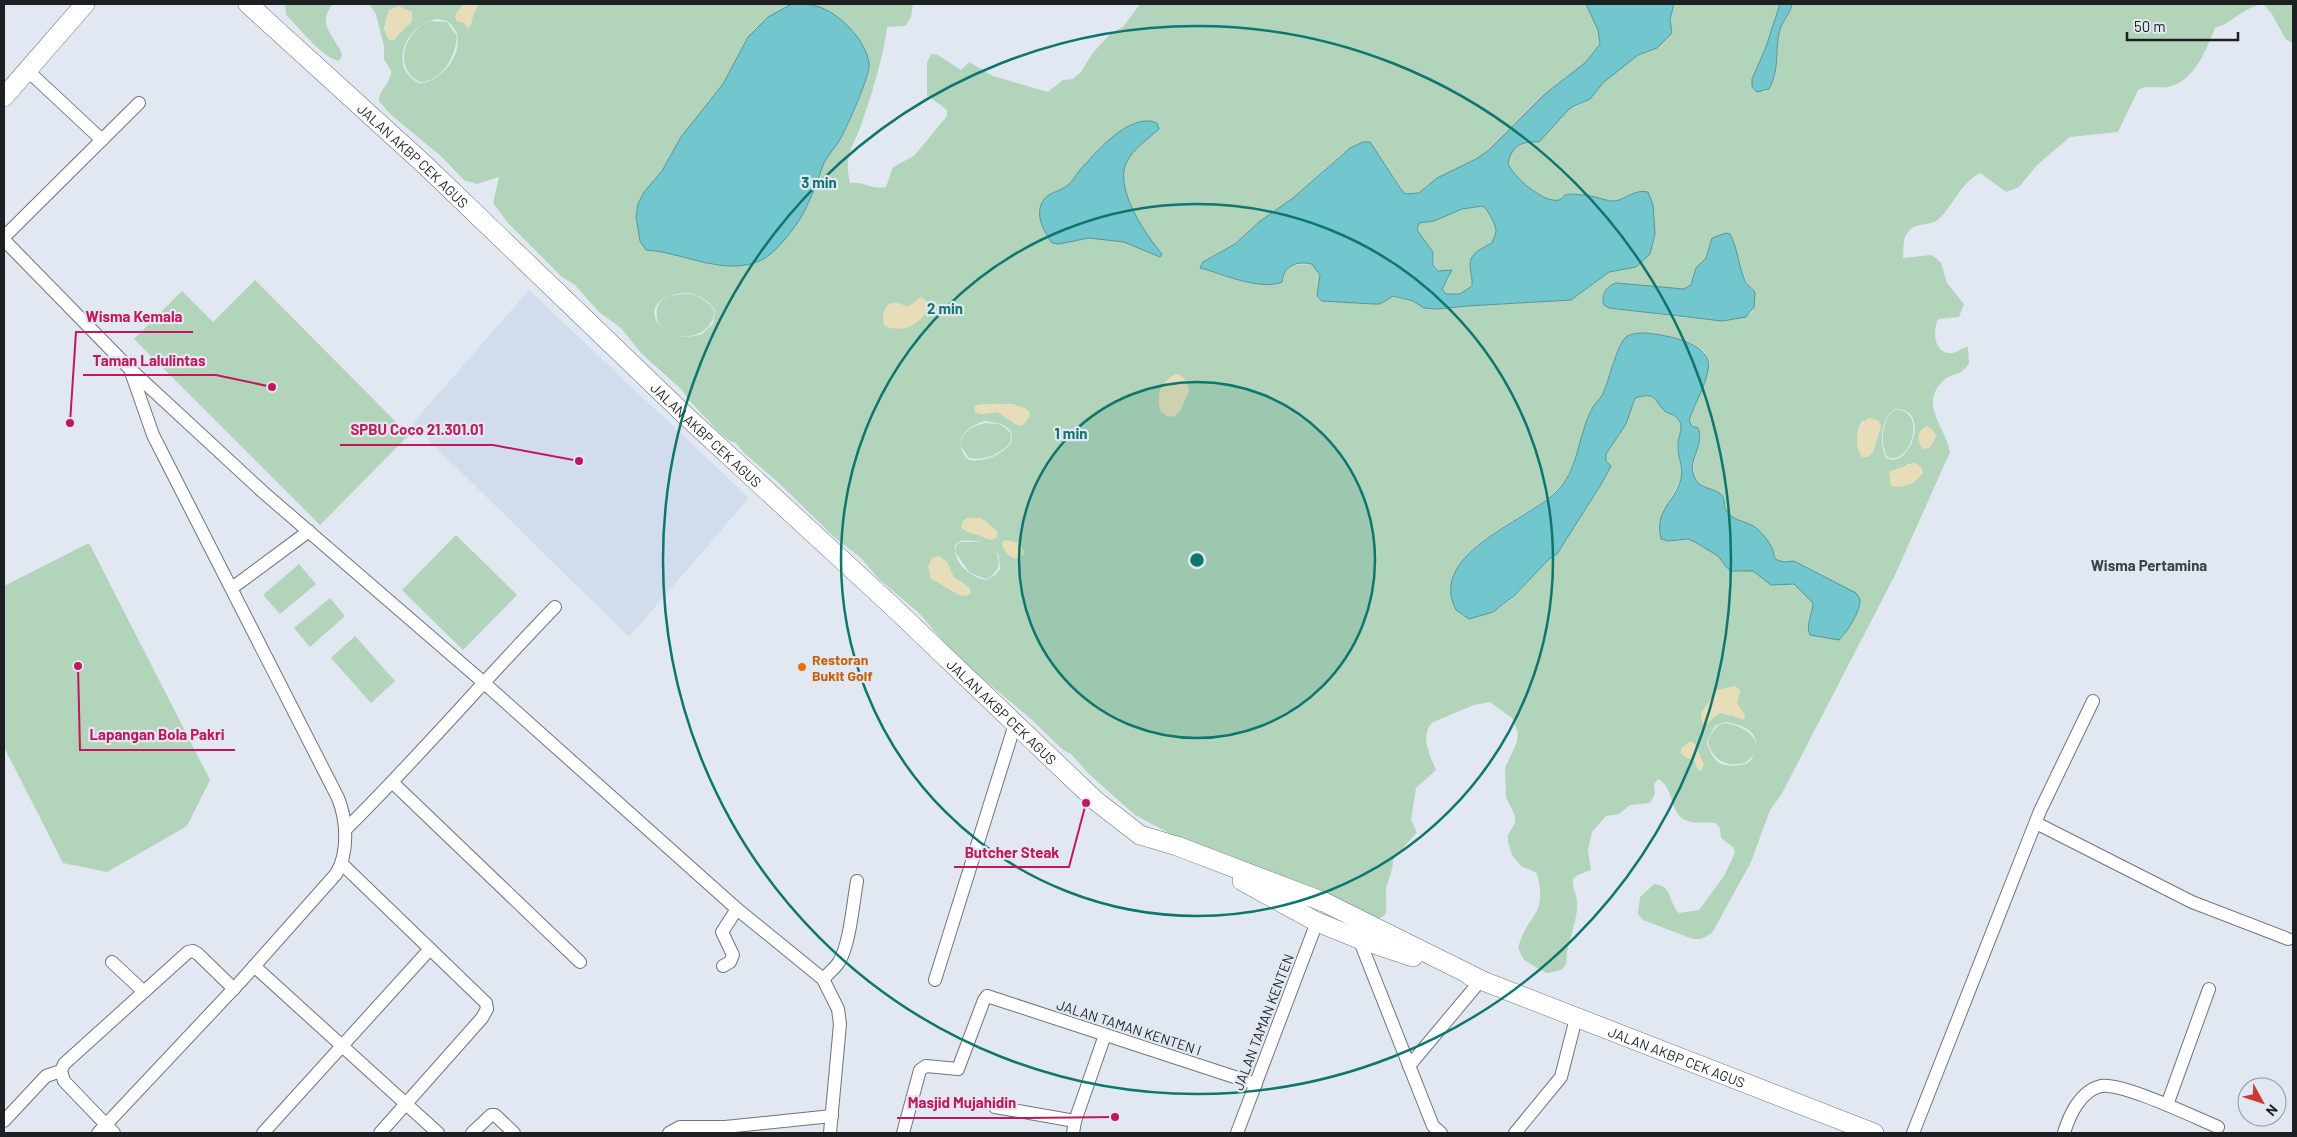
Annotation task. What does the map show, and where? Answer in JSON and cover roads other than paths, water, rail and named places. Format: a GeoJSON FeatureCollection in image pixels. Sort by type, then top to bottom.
{"type":"FeatureCollection","features":[{"type":"Feature","properties":{"kind":"main road"},"geometry":{"type":"LineString","coordinates":[[4,98],[85,4]]}},
{"type":"Feature","properties":{"kind":"main road","name":"JALAN AKBP CEK AGUS"},"geometry":{"type":"LineString","coordinates":[[248,4],[425,165],[687,417],[892,606],[1096,801],[1140,835],[1177,846],[1324,902],[1481,980]]}},
{"type":"Feature","properties":{"kind":"main road","name":"JALAN AKBP CEK AGUS"},"geometry":{"type":"LineString","coordinates":[[1177,846],[1317,922],[1359,939],[1481,980],[1874,1133]]}},
{"type":"Feature","properties":{"kind":"street"},"geometry":{"type":"LineString","coordinates":[[27,70],[102,140]]}},
{"type":"Feature","properties":{"kind":"street"},"geometry":{"type":"LineString","coordinates":[[139,103],[4,238],[131,370],[309,531],[483,682],[737,909],[823,979],[838,1008],[840,1024],[830,1133]]}},
{"type":"Feature","properties":{"kind":"street"},"geometry":{"type":"LineString","coordinates":[[131,370],[153,435],[338,798],[344,813],[345,830],[342,864],[336,874],[234,989],[106,1131],[64,1081],[61,1071],[64,1064],[188,952],[193,951],[234,989]]}},
{"type":"Feature","properties":{"kind":"street"},"geometry":{"type":"LineString","coordinates":[[232,588],[309,531]]}},
{"type":"Feature","properties":{"kind":"street"},"geometry":{"type":"LineString","coordinates":[[345,830],[393,783],[483,682],[555,607]]}},
{"type":"Feature","properties":{"kind":"street"},"geometry":{"type":"LineString","coordinates":[[1913,1133],[2036,823],[2093,701]]}},
{"type":"Feature","properties":{"kind":"street"},"geometry":{"type":"LineString","coordinates":[[935,980],[1015,724]]}},
{"type":"Feature","properties":{"kind":"street"},"geometry":{"type":"LineString","coordinates":[[393,783],[580,962]]}},
{"type":"Feature","properties":{"kind":"street"},"geometry":{"type":"LineString","coordinates":[[2036,823],[2192,902],[2288,939]]}},
{"type":"Feature","properties":{"kind":"street"},"geometry":{"type":"LineString","coordinates":[[342,864],[484,1000],[486,1009],[482,1018],[407,1105],[380,1133]]}},
{"type":"Feature","properties":{"kind":"street"},"geometry":{"type":"LineString","coordinates":[[823,979],[842,955],[850,925],[857,882]]}},
{"type":"Feature","properties":{"kind":"street"},"geometry":{"type":"LineString","coordinates":[[723,966],[730,962],[733,955],[722,932],[737,909]]}},
{"type":"Feature","properties":{"kind":"street","name":"JALAN TAMAN KENTEN"},"geometry":{"type":"LineString","coordinates":[[1237,1133],[1317,922]]}},
{"type":"Feature","properties":{"kind":"street"},"geometry":{"type":"LineString","coordinates":[[1359,939],[1433,1126],[1441,1133]]}},
{"type":"Feature","properties":{"kind":"street"},"geometry":{"type":"LineString","coordinates":[[263,1133],[430,949]]}},
{"type":"Feature","properties":{"kind":"street"},"geometry":{"type":"LineString","coordinates":[[112,962],[144,992]]}},
{"type":"Feature","properties":{"kind":"street"},"geometry":{"type":"LineString","coordinates":[[254,966],[438,1133]]}},
{"type":"Feature","properties":{"kind":"street"},"geometry":{"type":"LineString","coordinates":[[1409,1066],[1481,980]]}},
{"type":"Feature","properties":{"kind":"street"},"geometry":{"type":"LineString","coordinates":[[2167,1105],[2208,989]]}},
{"type":"Feature","properties":{"kind":"street","name":"JALAN TAMAN KENTEN I"},"geometry":{"type":"LineString","coordinates":[[902,1133],[921,1069],[926,1066],[958,1070],[987,996],[1256,1084]]}},
{"type":"Feature","properties":{"kind":"street"},"geometry":{"type":"LineString","coordinates":[[1515,1133],[1561,1077],[1576,1018]]}},
{"type":"Feature","properties":{"kind":"street"},"geometry":{"type":"LineString","coordinates":[[995,1107],[1074,1127],[1105,1035]]}},
{"type":"Feature","properties":{"kind":"street"},"geometry":{"type":"LineString","coordinates":[[4,1121],[46,1076],[61,1071]]}},
{"type":"Feature","properties":{"kind":"street"},"geometry":{"type":"LineString","coordinates":[[2064,1133],[2078,1103],[2099,1087],[2109,1086],[2167,1105],[2218,1127]]}},
{"type":"Feature","properties":{"kind":"street"},"geometry":{"type":"LineString","coordinates":[[472,1133],[491,1115],[495,1115],[514,1133]]}},
{"type":"Feature","properties":{"kind":"street"},"geometry":{"type":"LineString","coordinates":[[669,1133],[680,1127],[725,1128],[832,1116]]}},
{"type":"Feature","properties":{"kind":"water"},"geometry":{"type":"Polygon","coordinates":[[[792,4],[818,7],[830,12],[845,23],[863,46],[869,63],[863,89],[853,112],[841,138],[824,163],[801,218],[778,247],[767,257],[761,261],[741,266],[714,264],[646,250],[640,241],[636,217],[638,204],[644,192],[662,171],[681,137],[723,84],[748,37],[768,17],[792,4]]]}},
{"type":"Feature","properties":{"kind":"water"},"geometry":{"type":"Polygon","coordinates":[[[1586,4],[1674,4],[1670,19],[1672,33],[1657,48],[1638,55],[1604,82],[1590,99],[1570,108],[1539,142],[1523,143],[1515,148],[1508,163],[1516,175],[1529,188],[1545,198],[1553,200],[1559,200],[1565,195],[1572,194],[1615,201],[1635,193],[1648,192],[1653,205],[1655,234],[1650,254],[1636,267],[1609,272],[1571,300],[1438,309],[1424,308],[1413,301],[1393,296],[1380,304],[1322,301],[1317,296],[1320,275],[1312,264],[1301,263],[1288,268],[1282,282],[1273,284],[1252,283],[1200,268],[1203,262],[1235,244],[1259,222],[1293,198],[1350,148],[1363,142],[1370,142],[1405,194],[1419,193],[1437,178],[1476,159],[1489,150],[1545,94],[1586,62],[1600,44],[1598,30],[1586,4]],[[1483,206],[1462,209],[1434,221],[1419,223],[1417,230],[1433,252],[1433,265],[1438,271],[1452,270],[1442,289],[1446,294],[1460,294],[1472,286],[1470,265],[1472,257],[1492,243],[1496,234],[1496,228],[1483,206]]]}},
{"type":"Feature","properties":{"kind":"water"},"geometry":{"type":"Polygon","coordinates":[[[1780,4],[1792,4],[1779,33],[1775,75],[1769,89],[1757,92],[1752,87],[1752,79],[1766,47],[1780,4]]]}},
{"type":"Feature","properties":{"kind":"water"},"geometry":{"type":"Polygon","coordinates":[[[1150,121],[1157,123],[1159,129],[1138,147],[1129,158],[1124,170],[1124,181],[1130,203],[1142,226],[1162,254],[1160,257],[1124,242],[1089,238],[1059,244],[1052,243],[1040,220],[1041,205],[1045,198],[1069,184],[1094,154],[1111,138],[1130,125],[1150,121]]]}},
{"type":"Feature","properties":{"kind":"water"},"geometry":{"type":"Polygon","coordinates":[[[1726,233],[1730,234],[1733,240],[1745,281],[1755,294],[1754,307],[1746,317],[1722,321],[1609,308],[1604,305],[1605,291],[1616,283],[1684,289],[1691,285],[1696,268],[1706,258],[1712,238],[1726,233]]]}},
{"type":"Feature","properties":{"kind":"water"},"geometry":{"type":"Polygon","coordinates":[[[1646,333],[1676,338],[1686,342],[1704,353],[1708,360],[1705,383],[1689,420],[1692,426],[1698,428],[1700,434],[1692,467],[1697,482],[1721,495],[1724,499],[1726,510],[1731,516],[1753,526],[1761,532],[1770,544],[1777,560],[1784,562],[1794,561],[1856,593],[1860,599],[1856,615],[1839,640],[1810,635],[1808,627],[1813,603],[1794,584],[1771,585],[1753,571],[1732,571],[1726,567],[1718,556],[1688,539],[1668,541],[1661,539],[1660,521],[1681,479],[1682,471],[1678,441],[1681,424],[1674,415],[1666,412],[1651,396],[1635,398],[1626,424],[1606,454],[1606,461],[1611,466],[1557,554],[1549,559],[1514,596],[1493,612],[1469,619],[1456,610],[1451,589],[1456,571],[1468,554],[1486,539],[1546,500],[1560,488],[1571,469],[1588,416],[1601,398],[1622,342],[1629,335],[1646,333]]]}},
{"type":"Feature","properties":{"kind":"place","name":"Taman Lalulintas"},"geometry":{"type":"Point","coordinates":[272,387]}},
{"type":"Feature","properties":{"kind":"place","name":"Wisma Kemala"},"geometry":{"type":"Point","coordinates":[70,423]}},
{"type":"Feature","properties":{"kind":"place","name":"SPBU Coco 21.301.01"},"geometry":{"type":"Point","coordinates":[579,461]}},
{"type":"Feature","properties":{"kind":"place","name":"Lapangan Bola Pakri"},"geometry":{"type":"Point","coordinates":[78,666]}},
{"type":"Feature","properties":{"kind":"place","name":"Restoran Bukit Golf"},"geometry":{"type":"Point","coordinates":[802,667]}},
{"type":"Feature","properties":{"kind":"place","name":"Butcher Steak"},"geometry":{"type":"Point","coordinates":[1086,803]}},
{"type":"Feature","properties":{"kind":"place","name":"Masjid Mujahidin"},"geometry":{"type":"Point","coordinates":[1115,1117]}},
{"type":"Feature","properties":{"kind":"district","name":"Wisma Pertamina"},"geometry":{"type":"Point","coordinates":[2149,565]}}]}
